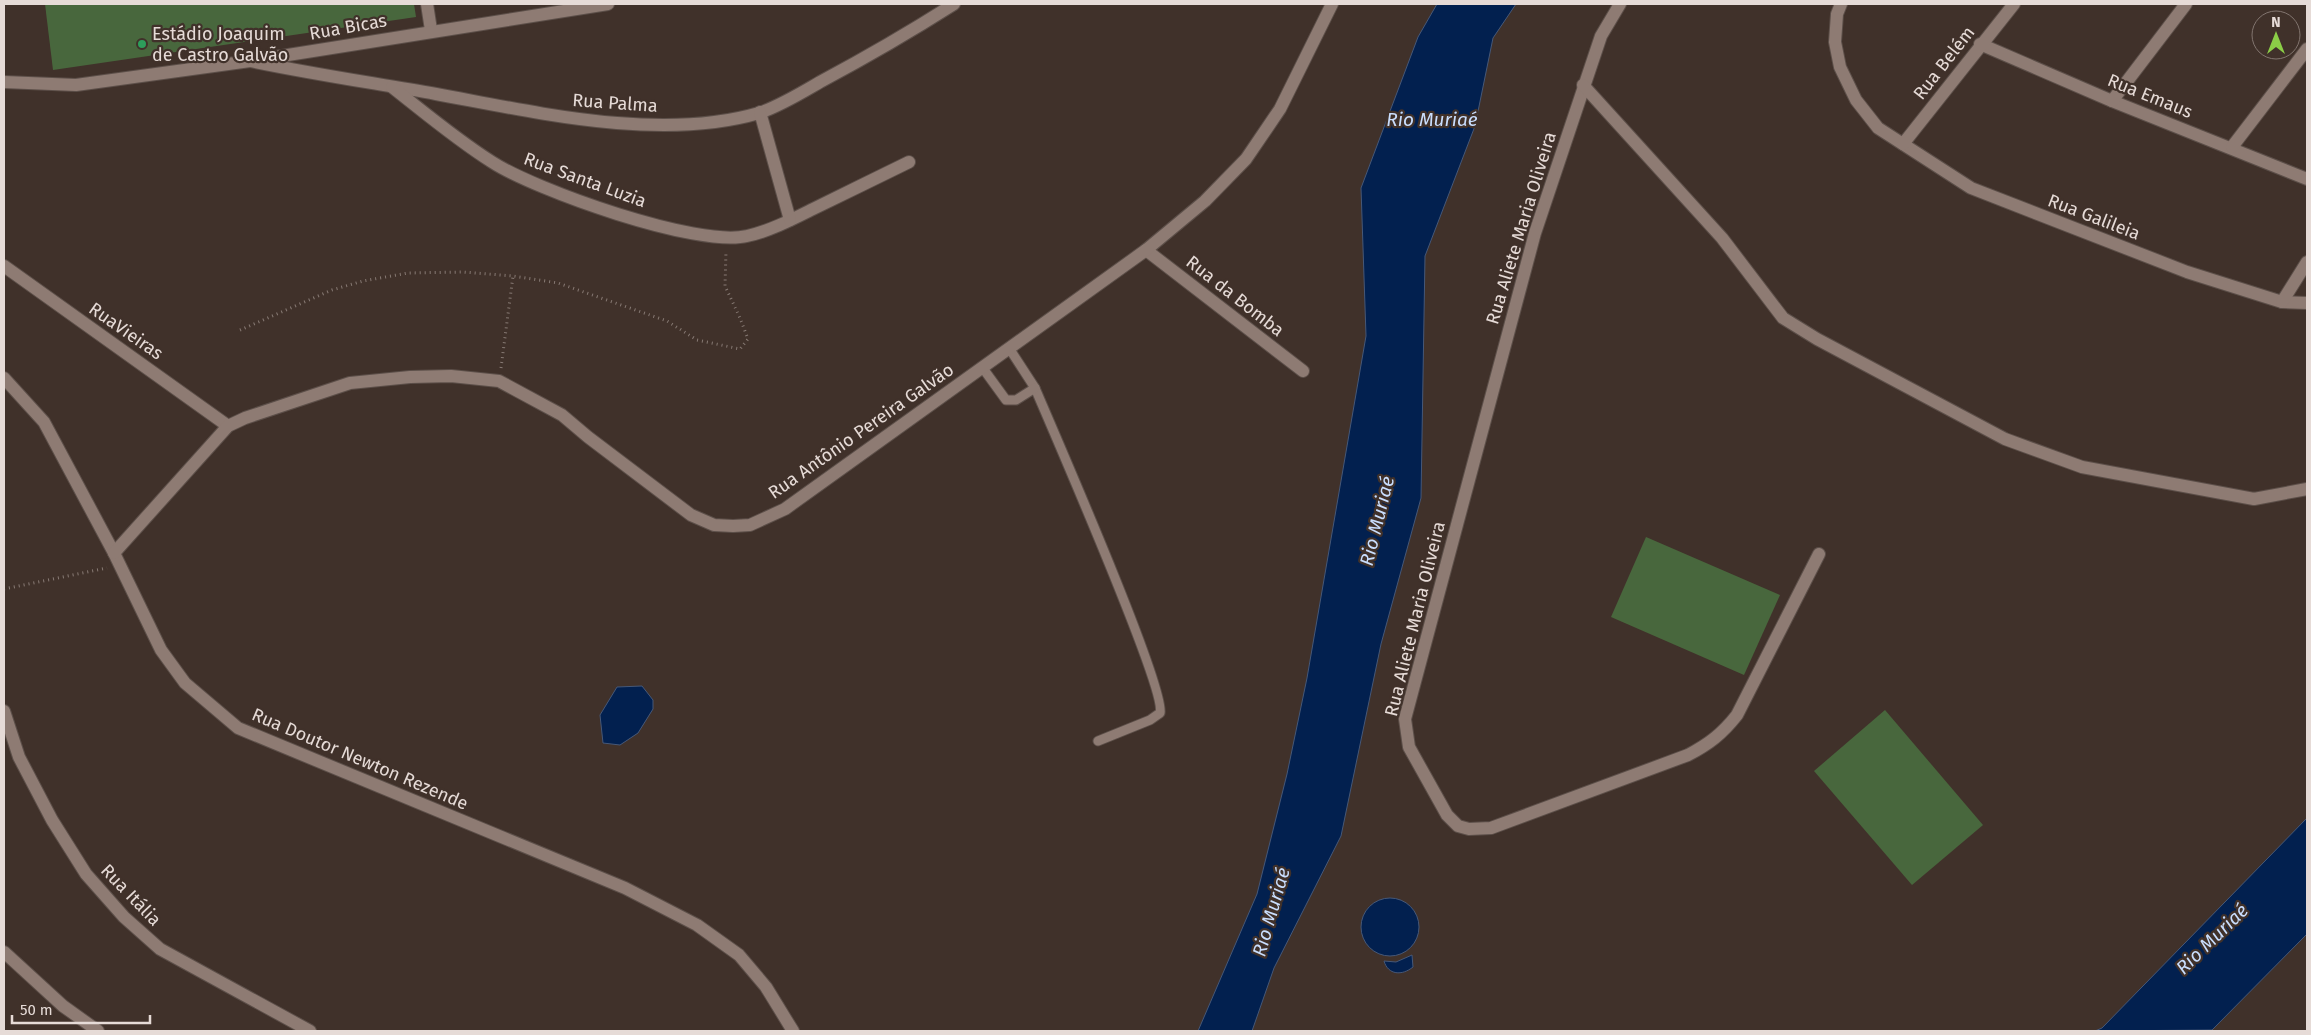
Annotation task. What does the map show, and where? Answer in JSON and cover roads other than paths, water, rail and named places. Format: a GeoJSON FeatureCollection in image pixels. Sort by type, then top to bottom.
{"type":"FeatureCollection","features":[{"type":"Feature","properties":{"kind":"street"},"geometry":{"type":"LineString","coordinates":[[427,4],[431,30]]}},
{"type":"Feature","properties":{"kind":"street","name":"Rua Bicas"},"geometry":{"type":"LineString","coordinates":[[4,82],[76,85],[250,61],[431,30],[608,4]]}},
{"type":"Feature","properties":{"kind":"street","name":"Rua Palma"},"geometry":{"type":"LineString","coordinates":[[250,61],[340,79],[390,86],[568,118],[653,124],[696,123],[760,112],[843,70],[954,4]]}},
{"type":"Feature","properties":{"kind":"street","name":"Rua Antônio Pereira Galvão"},"geometry":{"type":"LineString","coordinates":[[114,553],[228,426],[245,418],[350,383],[443,376],[499,381],[562,415],[588,437],[692,515],[714,525],[733,526],[750,524],[785,509],[1146,250],[1205,201],[1246,159],[1280,109],[1332,4]]}},
{"type":"Feature","properties":{"kind":"street","name":"Rua Aliete Maria Oliveira"},"geometry":{"type":"LineString","coordinates":[[1620,4],[1601,36],[1583,85],[1535,233],[1405,719],[1409,747],[1447,815],[1458,826],[1469,829],[1491,828],[1688,755],[1709,744],[1723,733],[1736,715],[1819,554]]}},
{"type":"Feature","properties":{"kind":"street","name":"Rua Galileia"},"geometry":{"type":"LineString","coordinates":[[1841,4],[1837,14],[1835,42],[1840,67],[1856,100],[1878,128],[1971,188],[2187,272],[2282,302],[2307,304]]}},
{"type":"Feature","properties":{"kind":"street","name":"Rua Belém"},"geometry":{"type":"LineString","coordinates":[[1903,144],[1980,44],[2014,4]]}},
{"type":"Feature","properties":{"kind":"street"},"geometry":{"type":"LineString","coordinates":[[2112,101],[2186,4]]}},
{"type":"Feature","properties":{"kind":"street","name":"Rua Emaus"},"geometry":{"type":"LineString","coordinates":[[1980,44],[2112,101],[2232,147],[2307,179]]}},
{"type":"Feature","properties":{"kind":"street"},"geometry":{"type":"LineString","coordinates":[[2232,147],[2307,49]]}},
{"type":"Feature","properties":{"kind":"street"},"geometry":{"type":"LineString","coordinates":[[1583,85],[1722,238],[1783,318],[1817,339],[2005,440],[2082,467],[2254,499],[2307,489]]}},
{"type":"Feature","properties":{"kind":"street","name":"Rua Santa Luzia"},"geometry":{"type":"LineString","coordinates":[[390,86],[493,163],[528,180],[628,217],[690,234],[726,238],[747,236],[790,220],[909,162]]}},
{"type":"Feature","properties":{"kind":"street"},"geometry":{"type":"LineString","coordinates":[[760,112],[790,220]]}},
{"type":"Feature","properties":{"kind":"street","name":"Rua da Bomba"},"geometry":{"type":"LineString","coordinates":[[1146,250],[1303,371]]}},
{"type":"Feature","properties":{"kind":"street"},"geometry":{"type":"LineString","coordinates":[[2282,302],[2307,262]]}},
{"type":"Feature","properties":{"kind":"street","name":"RuaVieiras"},"geometry":{"type":"LineString","coordinates":[[4,266],[228,426]]}},
{"type":"Feature","properties":{"kind":"street","name":"Rua Doutor Newton Rezende"},"geometry":{"type":"LineString","coordinates":[[4,378],[44,422],[114,553],[161,650],[185,683],[238,728],[625,888],[697,925],[739,955],[766,987],[793,1031]]}},
{"type":"Feature","properties":{"kind":"street","name":"Rua Itália"},"geometry":{"type":"LineString","coordinates":[[4,711],[18,757],[52,820],[86,874],[124,917],[160,949],[310,1031]]}},
{"type":"Feature","properties":{"kind":"street"},"geometry":{"type":"LineString","coordinates":[[4,952],[63,1006],[98,1031]]}},
{"type":"Feature","properties":{"kind":"lane"},"geometry":{"type":"LineString","coordinates":[[1009,348],[1035,388],[1143,653],[1161,703],[1160,713],[1150,720],[1098,741]]}},
{"type":"Feature","properties":{"kind":"lane"},"geometry":{"type":"LineString","coordinates":[[982,367],[1006,400],[1016,400],[1035,388]]}},
{"type":"Feature","properties":{"kind":"water","name":"Rio Muriaé"},"geometry":{"type":"Polygon","coordinates":[[[1437,4],[1516,4],[1493,38],[1475,126],[1425,256],[1421,498],[1381,644],[1341,836],[1274,968],[1252,1031],[1198,1031],[1257,894],[1287,774],[1307,678],[1366,336],[1361,188],[1418,37],[1437,4]]]}},
{"type":"Feature","properties":{"kind":"water"},"geometry":{"type":"Polygon","coordinates":[[[642,686],[653,700],[653,709],[638,733],[620,745],[603,743],[600,715],[617,687],[642,686]]]}},
{"type":"Feature","properties":{"kind":"water","name":"Rio Muriaé"},"geometry":{"type":"Polygon","coordinates":[[[2307,818],[2307,934],[2212,1030],[2095,1031],[2102,1028],[2307,818]]]}},
{"type":"Feature","properties":{"kind":"water"},"geometry":{"type":"Polygon","coordinates":[[[1390,898],[1401,900],[1411,906],[1417,916],[1419,927],[1417,938],[1411,948],[1401,954],[1390,956],[1379,954],[1369,948],[1363,938],[1361,927],[1363,916],[1369,906],[1379,900],[1390,898]]]}},
{"type":"Feature","properties":{"kind":"water"},"geometry":{"type":"Polygon","coordinates":[[[1412,955],[1413,967],[1400,973],[1389,969],[1384,961],[1396,962],[1412,955]]]}},
{"type":"Feature","properties":{"kind":"place","name":"Estádio Joaquim de Castro Galvão"},"geometry":{"type":"Point","coordinates":[142,44]}}]}
